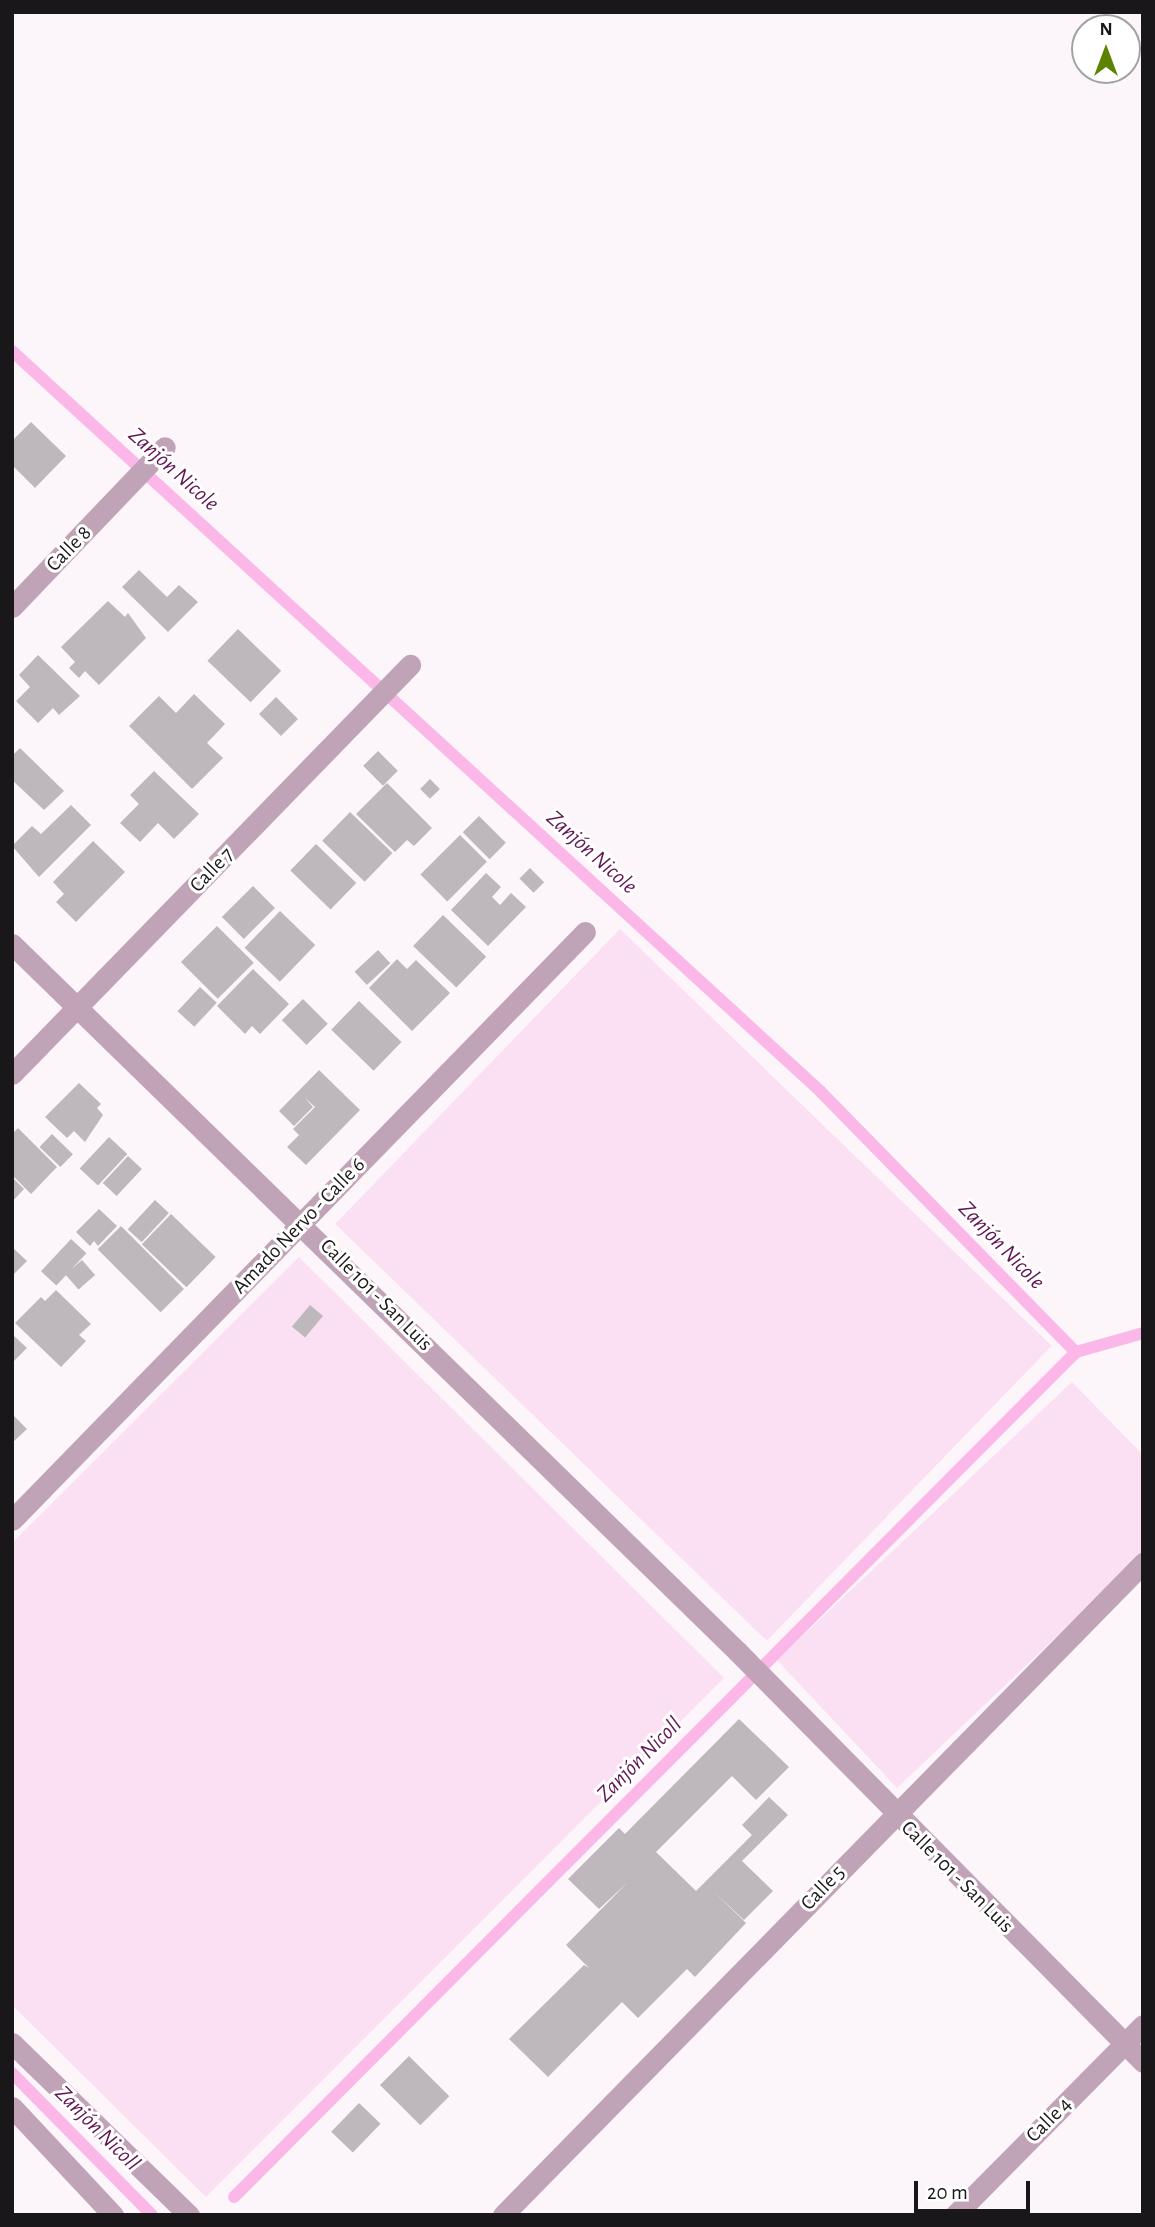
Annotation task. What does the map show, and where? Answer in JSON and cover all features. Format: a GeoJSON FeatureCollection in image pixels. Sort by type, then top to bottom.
{"type":"FeatureCollection","features":[{"type":"Feature","properties":{"kind":"street","name":"Calle 8"},"geometry":{"type":"LineString","coordinates":[[12,607],[127,490],[165,447]]}},
{"type":"Feature","properties":{"kind":"street","name":"Calle 7"},"geometry":{"type":"LineString","coordinates":[[12,1074],[406,670]]}},
{"type":"Feature","properties":{"kind":"street","name":"Amado Nervo - Calle 6"},"geometry":{"type":"LineString","coordinates":[[12,1520],[585,932]]}},
{"type":"Feature","properties":{"kind":"street","name":"Calle 101 - San Luis"},"geometry":{"type":"LineString","coordinates":[[12,944],[302,1223],[737,1651],[894,1815],[1143,2062]]}},
{"type":"Feature","properties":{"kind":"street","name":"Calle 5"},"geometry":{"type":"LineString","coordinates":[[503,2215],[1143,1563]]}},
{"type":"Feature","properties":{"kind":"street","name":"Calle 4"},"geometry":{"type":"LineString","coordinates":[[955,2215],[1143,2025]]}},
{"type":"Feature","properties":{"kind":"street"},"geometry":{"type":"LineString","coordinates":[[12,2043],[188,2215]]}},
{"type":"Feature","properties":{"kind":"street"},"geometry":{"type":"LineString","coordinates":[[12,2107],[113,2215]]}},
{"type":"Feature","properties":{"kind":"shaded area"},"geometry":{"type":"Polygon","coordinates":[[[620,929],[1052,1346],[767,1641],[335,1224],[620,929]]]}},
{"type":"Feature","properties":{"kind":"shaded area"},"geometry":{"type":"Polygon","coordinates":[[[299,1257],[724,1678],[206,2197],[12,2005],[12,1543],[299,1257]]]}},
{"type":"Feature","properties":{"kind":"shaded area"},"geometry":{"type":"Polygon","coordinates":[[[1072,1382],[1143,1455],[1143,1554],[897,1788],[777,1660],[1072,1382]]]}},
{"type":"Feature","properties":{"kind":"building"},"geometry":{"type":"Polygon","coordinates":[[[31,422],[66,456],[35,488],[12,465],[12,441],[31,422]]]}},
{"type":"Feature","properties":{"kind":"building"},"geometry":{"type":"Polygon","coordinates":[[[139,570],[167,597],[179,585],[198,602],[168,632],[122,587],[139,570]]]}},
{"type":"Feature","properties":{"kind":"building"},"geometry":{"type":"Polygon","coordinates":[[[108,601],[125,617],[128,613],[146,638],[99,685],[85,671],[79,678],[69,668],[75,662],[61,647],[108,601]]]}},
{"type":"Feature","properties":{"kind":"building"},"geometry":{"type":"Polygon","coordinates":[[[238,629],[281,671],[251,702],[207,661],[238,629]]]}},
{"type":"Feature","properties":{"kind":"building"},"geometry":{"type":"Polygon","coordinates":[[[38,655],[80,696],[59,715],[53,708],[38,723],[16,701],[30,687],[19,675],[38,655]]]}},
{"type":"Feature","properties":{"kind":"building"},"geometry":{"type":"Polygon","coordinates":[[[194,694],[225,724],[207,743],[223,758],[192,789],[129,726],[159,696],[176,713],[194,694]]]}},
{"type":"Feature","properties":{"kind":"building"},"geometry":{"type":"Polygon","coordinates":[[[276,697],[298,719],[281,736],[259,714],[276,697]]]}},
{"type":"Feature","properties":{"kind":"building"},"geometry":{"type":"Polygon","coordinates":[[[20,748],[64,791],[44,810],[12,780],[12,756],[20,748]]]}},
{"type":"Feature","properties":{"kind":"building"},"geometry":{"type":"Polygon","coordinates":[[[378,751],[398,771],[383,786],[363,766],[378,751]]]}},
{"type":"Feature","properties":{"kind":"building"},"geometry":{"type":"Polygon","coordinates":[[[154,771],[199,814],[174,839],[158,823],[140,842],[120,823],[139,804],[130,795],[154,771]]]}},
{"type":"Feature","properties":{"kind":"building"},"geometry":{"type":"Polygon","coordinates":[[[430,779],[440,789],[430,799],[420,789],[430,779]]]}},
{"type":"Feature","properties":{"kind":"building"},"geometry":{"type":"Polygon","coordinates":[[[387,783],[432,828],[414,846],[407,840],[395,852],[356,814],[387,783]]]}},
{"type":"Feature","properties":{"kind":"building"},"geometry":{"type":"Polygon","coordinates":[[[71,805],[91,825],[39,877],[12,846],[32,826],[41,834],[71,805]]]}},
{"type":"Feature","properties":{"kind":"building"},"geometry":{"type":"Polygon","coordinates":[[[350,812],[392,853],[365,882],[322,841],[350,812]]]}},
{"type":"Feature","properties":{"kind":"building"},"geometry":{"type":"Polygon","coordinates":[[[479,816],[506,843],[490,859],[463,832],[479,816]]]}},
{"type":"Feature","properties":{"kind":"building"},"geometry":{"type":"Polygon","coordinates":[[[460,835],[487,862],[447,901],[420,875],[460,835]]]}},
{"type":"Feature","properties":{"kind":"building"},"geometry":{"type":"Polygon","coordinates":[[[93,841],[125,872],[76,922],[56,902],[64,894],[53,882],[93,841]]]}},
{"type":"Feature","properties":{"kind":"building"},"geometry":{"type":"Polygon","coordinates":[[[316,844],[356,883],[331,910],[290,871],[316,844]]]}},
{"type":"Feature","properties":{"kind":"building"},"geometry":{"type":"Polygon","coordinates":[[[530,868],[544,882],[534,893],[519,879],[530,868]]]}},
{"type":"Feature","properties":{"kind":"building"},"geometry":{"type":"Polygon","coordinates":[[[486,873],[501,887],[492,897],[500,905],[511,893],[526,907],[488,946],[451,910],[486,873]]]}},
{"type":"Feature","properties":{"kind":"building"},"geometry":{"type":"Polygon","coordinates":[[[253,886],[275,908],[244,939],[222,917],[253,886]]]}},
{"type":"Feature","properties":{"kind":"building"},"geometry":{"type":"Polygon","coordinates":[[[280,911],[315,945],[280,982],[245,948],[280,911]]]}},
{"type":"Feature","properties":{"kind":"building"},"geometry":{"type":"Polygon","coordinates":[[[443,915],[486,957],[456,988],[413,946],[443,915]]]}},
{"type":"Feature","properties":{"kind":"building"},"geometry":{"type":"Polygon","coordinates":[[[217,926],[254,963],[218,999],[181,962],[217,926]]]}},
{"type":"Feature","properties":{"kind":"building"},"geometry":{"type":"Polygon","coordinates":[[[378,950],[390,963],[367,985],[355,972],[378,950]]]}},
{"type":"Feature","properties":{"kind":"building"},"geometry":{"type":"Polygon","coordinates":[[[397,959],[407,969],[416,960],[450,993],[412,1031],[369,988],[397,959]]]}},
{"type":"Feature","properties":{"kind":"building"},"geometry":{"type":"Polygon","coordinates":[[[253,969],[289,1004],[260,1034],[252,1026],[245,1034],[217,1006],[253,969]]]}},
{"type":"Feature","properties":{"kind":"building"},"geometry":{"type":"Polygon","coordinates":[[[200,987],[217,1003],[194,1027],[177,1011],[200,987]]]}},
{"type":"Feature","properties":{"kind":"building"},"geometry":{"type":"Polygon","coordinates":[[[303,999],[328,1024],[307,1045],[282,1020],[303,999]]]}},
{"type":"Feature","properties":{"kind":"building"},"geometry":{"type":"Polygon","coordinates":[[[359,1001],[401,1042],[374,1071],[331,1030],[359,1001]]]}},
{"type":"Feature","properties":{"kind":"building"},"geometry":{"type":"Polygon","coordinates":[[[319,1070],[360,1110],[306,1165],[287,1147],[299,1135],[293,1129],[315,1107],[305,1098],[313,1107],[294,1126],[279,1111],[319,1070]]]}},
{"type":"Feature","properties":{"kind":"building"},"geometry":{"type":"Polygon","coordinates":[[[79,1083],[101,1104],[97,1108],[103,1115],[85,1142],[74,1131],[67,1138],[45,1117],[79,1083]]]}},
{"type":"Feature","properties":{"kind":"building"},"geometry":{"type":"Polygon","coordinates":[[[18,1128],[57,1167],[31,1194],[12,1175],[12,1134],[18,1128]]]}},
{"type":"Feature","properties":{"kind":"building"},"geometry":{"type":"Polygon","coordinates":[[[52,1134],[73,1154],[60,1167],[39,1147],[52,1134]]]}},
{"type":"Feature","properties":{"kind":"building"},"geometry":{"type":"Polygon","coordinates":[[[109,1137],[127,1154],[98,1185],[80,1168],[109,1137]]]}},
{"type":"Feature","properties":{"kind":"building"},"geometry":{"type":"Polygon","coordinates":[[[128,1156],[142,1169],[117,1196],[103,1183],[128,1156]]]}},
{"type":"Feature","properties":{"kind":"building"},"geometry":{"type":"Polygon","coordinates":[[[12,1177],[24,1189],[12,1202],[12,1177]]]}},
{"type":"Feature","properties":{"kind":"building"},"geometry":{"type":"Polygon","coordinates":[[[155,1200],[169,1213],[142,1242],[128,1229],[155,1200]]]}},
{"type":"Feature","properties":{"kind":"building"},"geometry":{"type":"Polygon","coordinates":[[[99,1209],[117,1226],[98,1246],[94,1241],[90,1246],[76,1232],[99,1209]]]}},
{"type":"Feature","properties":{"kind":"building"},"geometry":{"type":"Polygon","coordinates":[[[171,1214],[216,1257],[186,1287],[142,1244],[171,1214]]]}},
{"type":"Feature","properties":{"kind":"building"},"geometry":{"type":"Polygon","coordinates":[[[121,1226],[184,1289],[161,1312],[98,1249],[121,1226]]]}},
{"type":"Feature","properties":{"kind":"building"},"geometry":{"type":"Polygon","coordinates":[[[71,1239],[86,1253],[56,1286],[41,1271],[71,1239]]]}},
{"type":"Feature","properties":{"kind":"building"},"geometry":{"type":"Polygon","coordinates":[[[12,1247],[27,1261],[12,1276],[12,1247]]]}},
{"type":"Feature","properties":{"kind":"building"},"geometry":{"type":"Polygon","coordinates":[[[82,1260],[95,1275],[79,1290],[65,1274],[82,1260]]]}},
{"type":"Feature","properties":{"kind":"building"},"geometry":{"type":"Polygon","coordinates":[[[56,1290],[91,1324],[79,1335],[86,1341],[61,1367],[15,1323],[41,1297],[45,1301],[56,1290]]]}},
{"type":"Feature","properties":{"kind":"building"},"geometry":{"type":"Polygon","coordinates":[[[310,1305],[323,1316],[305,1337],[292,1326],[310,1305]]]}},
{"type":"Feature","properties":{"kind":"building"},"geometry":{"type":"Polygon","coordinates":[[[12,1334],[27,1348],[12,1363],[12,1334]]]}},
{"type":"Feature","properties":{"kind":"building"},"geometry":{"type":"Polygon","coordinates":[[[12,1414],[27,1429],[12,1443],[12,1414]]]}},
{"type":"Feature","properties":{"kind":"building"},"geometry":{"type":"Polygon","coordinates":[[[739,1719],[789,1767],[756,1800],[732,1776],[656,1852],[696,1891],[752,1835],[742,1825],[769,1797],[788,1815],[742,1861],[773,1891],[744,1920],[713,1891],[746,1923],[695,1977],[687,1969],[638,2018],[622,2002],[548,2077],[509,2039],[584,1965],[589,1968],[566,1945],[627,1883],[599,1909],[568,1879],[619,1828],[625,1834],[739,1719]]]}},
{"type":"Feature","properties":{"kind":"building"},"geometry":{"type":"Polygon","coordinates":[[[409,2056],[449,2096],[420,2125],[380,2085],[409,2056]]]}},
{"type":"Feature","properties":{"kind":"building"},"geometry":{"type":"Polygon","coordinates":[[[359,2103],[381,2124],[353,2153],[331,2132],[359,2103]]]}},
{"type":"Feature","properties":{"kind":"waterway","name":"Zanjón Nicole"},"geometry":{"type":"LineString","coordinates":[[12,351],[820,1091],[1076,1352],[1143,1333]]}},
{"type":"Feature","properties":{"kind":"waterway","name":"Zanjón Nicoll"},"geometry":{"type":"LineString","coordinates":[[234,2197],[1076,1352]]}},
{"type":"Feature","properties":{"kind":"waterway","name":"Zanjón Nicoll"},"geometry":{"type":"LineString","coordinates":[[12,2073],[152,2215]]}}]}
